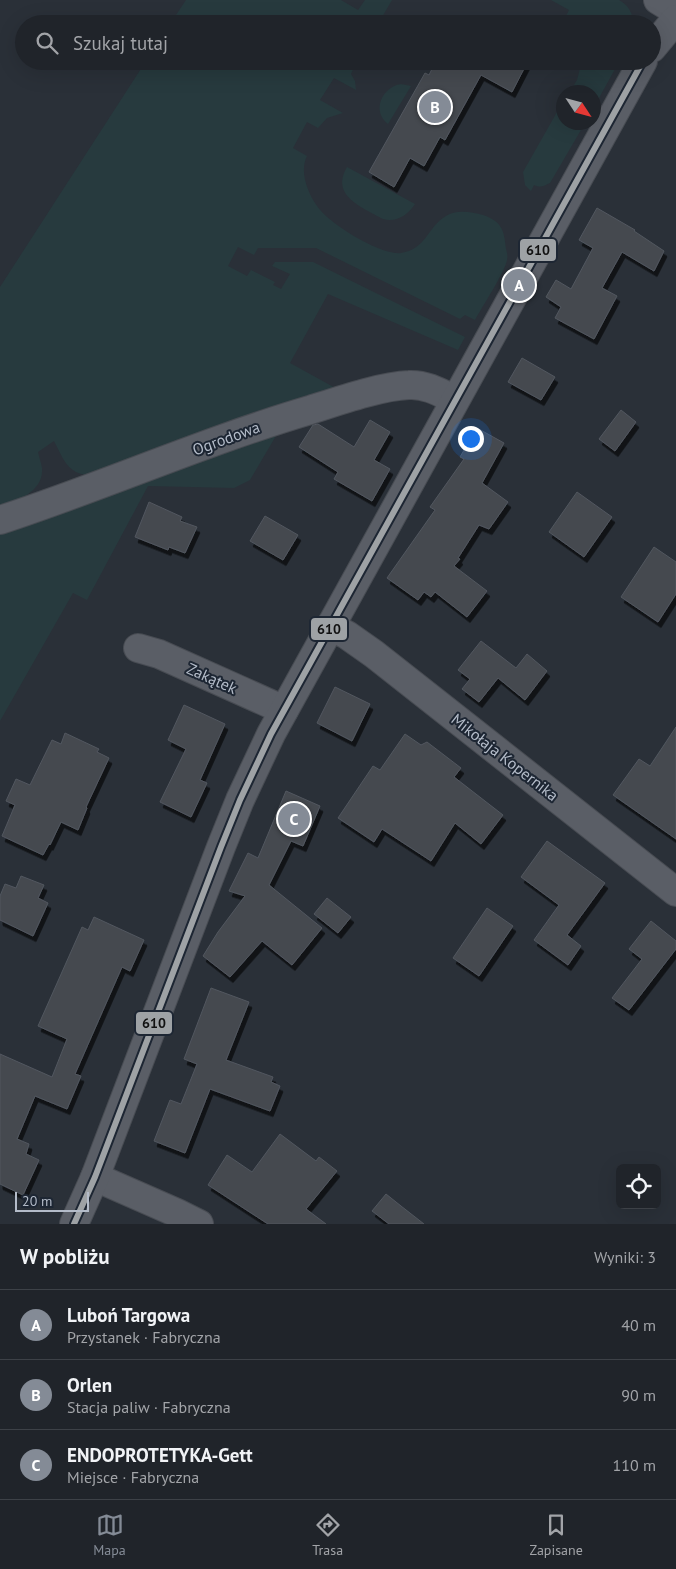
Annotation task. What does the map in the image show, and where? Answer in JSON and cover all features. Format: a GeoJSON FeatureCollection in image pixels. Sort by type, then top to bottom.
{"type":"FeatureCollection","features":[{"type":"Feature","properties":{"kind":"street"},"geometry":{"type":"LineString","coordinates":[[658,0],[676,12]]}},
{"type":"Feature","properties":{"kind":"street"},"geometry":{"type":"LineString","coordinates":[[661,37],[676,19]]}},
{"type":"Feature","properties":{"kind":"street"},"geometry":{"type":"LineString","coordinates":[[74,1224],[95,1177],[221,847],[252,774],[284,710],[330,626],[638,70]]}},
{"type":"Feature","properties":{"kind":"street","name":"Ogrodowa"},"geometry":{"type":"LineString","coordinates":[[0,520],[235,434],[386,389],[410,385],[432,389],[455,400]]}},
{"type":"Feature","properties":{"kind":"street","name":"Mikołaja Kopernika"},"geometry":{"type":"LineString","coordinates":[[330,626],[370,650],[676,892]]}},
{"type":"Feature","properties":{"kind":"street","name":"Zakątek"},"geometry":{"type":"LineString","coordinates":[[138,648],[159,654],[284,710]]}},
{"type":"Feature","properties":{"kind":"street"},"geometry":{"type":"LineString","coordinates":[[95,1177],[199,1224]]}},
{"type":"Feature","properties":{"kind":"green space"},"geometry":{"type":"Polygon","coordinates":[[[186,0],[341,0],[358,10],[365,0],[392,0],[383,15],[176,15],[186,0]]]}},
{"type":"Feature","properties":{"kind":"green space"},"geometry":{"type":"Polygon","coordinates":[[[551,0],[619,0],[630,10],[632,15],[566,15],[569,10],[551,0]]]}},
{"type":"Feature","properties":{"kind":"green space"},"geometry":{"type":"Polygon","coordinates":[[[140,70],[353,70],[351,74],[355,81],[356,90],[334,78],[320,100],[343,113],[327,118],[318,128],[307,122],[293,148],[307,156],[304,175],[308,189],[317,206],[343,229],[369,244],[392,253],[410,251],[422,242],[440,221],[454,212],[483,215],[499,224],[503,232],[507,254],[505,265],[498,281],[475,320],[465,315],[460,319],[316,248],[258,248],[254,255],[238,247],[228,266],[247,276],[251,270],[275,282],[273,285],[281,289],[290,274],[272,266],[275,262],[313,262],[465,337],[458,350],[328,294],[290,363],[339,390],[89,475],[76,472],[71,468],[63,459],[54,441],[38,452],[42,468],[39,483],[28,494],[0,507],[0,287],[140,70]]]}},
{"type":"Feature","properties":{"kind":"green space"},"geometry":{"type":"Polygon","coordinates":[[[580,70],[614,70],[601,94],[601,85],[574,85],[580,70]]]}},
{"type":"Feature","properties":{"kind":"green space"},"geometry":{"type":"Polygon","coordinates":[[[401,84],[411,86],[388,124],[380,113],[381,100],[394,86],[401,84]]]}},
{"type":"Feature","properties":{"kind":"green space"},"geometry":{"type":"Polygon","coordinates":[[[556,114],[556,130],[581,130],[550,183],[542,186],[534,185],[531,191],[525,185],[523,172],[556,114]]]}},
{"type":"Feature","properties":{"kind":"green space"},"geometry":{"type":"Polygon","coordinates":[[[347,167],[415,204],[405,215],[392,220],[383,219],[366,210],[345,193],[342,186],[347,167]]]}},
{"type":"Feature","properties":{"kind":"green space"},"geometry":{"type":"Polygon","coordinates":[[[280,429],[250,480],[234,488],[148,486],[87,600],[73,593],[0,721],[0,533],[280,429]]]}},
{"type":"Feature","properties":{"kind":"building"},"geometry":{"type":"Polygon","coordinates":[[[432,70],[523,70],[512,92],[481,75],[445,140],[440,137],[424,166],[410,158],[394,187],[369,172],[425,73],[429,75],[432,70]]]}},
{"type":"Feature","properties":{"kind":"building"},"geometry":{"type":"Polygon","coordinates":[[[597,208],[635,230],[664,251],[654,271],[622,252],[602,288],[617,296],[594,339],[555,318],[561,307],[546,297],[556,280],[571,289],[593,248],[579,240],[597,208]]]}},
{"type":"Feature","properties":{"kind":"building"},"geometry":{"type":"Polygon","coordinates":[[[522,358],[555,377],[541,400],[508,382],[522,358]]]}},
{"type":"Feature","properties":{"kind":"building"},"geometry":{"type":"Polygon","coordinates":[[[621,410],[636,422],[615,451],[599,439],[621,410]]]}},
{"type":"Feature","properties":{"kind":"building"},"geometry":{"type":"Polygon","coordinates":[[[370,420],[390,432],[374,460],[390,469],[372,501],[334,479],[338,472],[299,447],[313,425],[318,424],[354,447],[370,420]]]}},
{"type":"Feature","properties":{"kind":"building"},"geometry":{"type":"Polygon","coordinates":[[[477,428],[504,443],[482,483],[508,502],[489,529],[479,525],[454,566],[487,591],[467,617],[435,592],[431,597],[424,592],[418,600],[387,578],[435,510],[430,507],[464,459],[460,457],[477,428]]]}},
{"type":"Feature","properties":{"kind":"building"},"geometry":{"type":"Polygon","coordinates":[[[577,492],[612,517],[584,557],[549,532],[577,492]]]}},
{"type":"Feature","properties":{"kind":"building"},"geometry":{"type":"Polygon","coordinates":[[[149,502],[182,517],[180,521],[197,527],[185,553],[169,547],[168,550],[135,537],[149,502]]]}},
{"type":"Feature","properties":{"kind":"building"},"geometry":{"type":"Polygon","coordinates":[[[265,516],[298,535],[283,560],[250,541],[265,516]]]}},
{"type":"Feature","properties":{"kind":"building"},"geometry":{"type":"Polygon","coordinates":[[[654,547],[676,562],[676,594],[658,622],[621,597],[654,547]]]}},
{"type":"Feature","properties":{"kind":"building"},"geometry":{"type":"Polygon","coordinates":[[[481,641],[516,668],[527,654],[547,671],[525,700],[498,678],[479,702],[462,689],[470,679],[458,670],[481,641]]]}},
{"type":"Feature","properties":{"kind":"building"},"geometry":{"type":"Polygon","coordinates":[[[335,687],[370,704],[352,741],[317,723],[335,687]]]}},
{"type":"Feature","properties":{"kind":"building"},"geometry":{"type":"Polygon","coordinates":[[[184,705],[225,724],[200,780],[207,783],[191,817],[160,802],[186,749],[168,740],[184,705]]]}},
{"type":"Feature","properties":{"kind":"building"},"geometry":{"type":"Polygon","coordinates":[[[676,727],[676,839],[613,795],[639,759],[650,766],[676,727]]]}},
{"type":"Feature","properties":{"kind":"building"},"geometry":{"type":"Polygon","coordinates":[[[65,733],[99,749],[97,752],[109,758],[86,807],[78,830],[61,822],[43,855],[2,836],[15,805],[6,801],[16,779],[30,785],[52,740],[61,744],[65,733]]]}},
{"type":"Feature","properties":{"kind":"building"},"geometry":{"type":"Polygon","coordinates":[[[405,734],[421,745],[427,742],[461,768],[454,777],[503,815],[481,844],[455,823],[431,861],[382,829],[374,842],[338,818],[373,766],[380,770],[405,734]]]}},
{"type":"Feature","properties":{"kind":"building"},"geometry":{"type":"Polygon","coordinates":[[[286,791],[320,806],[303,846],[291,841],[269,885],[322,928],[292,965],[262,941],[230,977],[203,956],[245,896],[229,891],[248,853],[258,858],[286,791]]]}},
{"type":"Feature","properties":{"kind":"building"},"geometry":{"type":"Polygon","coordinates":[[[547,841],[605,883],[567,935],[581,946],[568,965],[534,940],[559,905],[521,877],[547,841]]]}},
{"type":"Feature","properties":{"kind":"building"},"geometry":{"type":"Polygon","coordinates":[[[21,876],[44,885],[38,898],[48,903],[33,936],[0,920],[0,896],[5,884],[16,888],[21,876]]]}},
{"type":"Feature","properties":{"kind":"building"},"geometry":{"type":"Polygon","coordinates":[[[327,898],[351,917],[338,933],[314,914],[327,898]]]}},
{"type":"Feature","properties":{"kind":"building"},"geometry":{"type":"Polygon","coordinates":[[[487,908],[513,926],[479,976],[453,958],[487,908]]]}},
{"type":"Feature","properties":{"kind":"building"},"geometry":{"type":"Polygon","coordinates":[[[94,917],[144,940],[130,971],[122,967],[75,1074],[81,1076],[67,1109],[35,1096],[17,1139],[29,1144],[26,1154],[39,1160],[23,1195],[0,1184],[0,1054],[52,1077],[67,1039],[38,1026],[82,927],[88,930],[94,917]]]}},
{"type":"Feature","properties":{"kind":"building"},"geometry":{"type":"Polygon","coordinates":[[[651,921],[676,941],[676,949],[629,1010],[612,998],[642,959],[629,949],[651,921]]]}},
{"type":"Feature","properties":{"kind":"building"},"geometry":{"type":"Polygon","coordinates":[[[211,988],[249,1002],[226,1060],[273,1077],[271,1082],[280,1086],[270,1111],[210,1089],[185,1153],[154,1141],[170,1100],[181,1104],[197,1064],[184,1059],[211,988]]]}},
{"type":"Feature","properties":{"kind":"building"},"geometry":{"type":"Polygon","coordinates":[[[280,1134],[316,1161],[319,1157],[337,1171],[306,1209],[326,1224],[268,1224],[208,1185],[227,1155],[252,1172],[280,1134]]]}},
{"type":"Feature","properties":{"kind":"building"},"geometry":{"type":"Polygon","coordinates":[[[386,1194],[424,1224],[389,1224],[372,1211],[386,1194]]]}},
{"type":"Feature","properties":{"kind":"transit line","name":"610"},"geometry":{"type":"LineString","coordinates":[[74,1224],[95,1177],[221,847],[240,800],[271,734],[638,70]]}},
{"type":"Feature","properties":{"kind":"place","name":"Orlen"},"geometry":{"type":"Point","coordinates":[435,107]}},
{"type":"Feature","properties":{"kind":"place","name":"Luboń Targowa"},"geometry":{"type":"Point","coordinates":[519,285]}},
{"type":"Feature","properties":{"kind":"place","name":"ENDOPROTETYKA-Gett"},"geometry":{"type":"Point","coordinates":[294,819]}}]}
